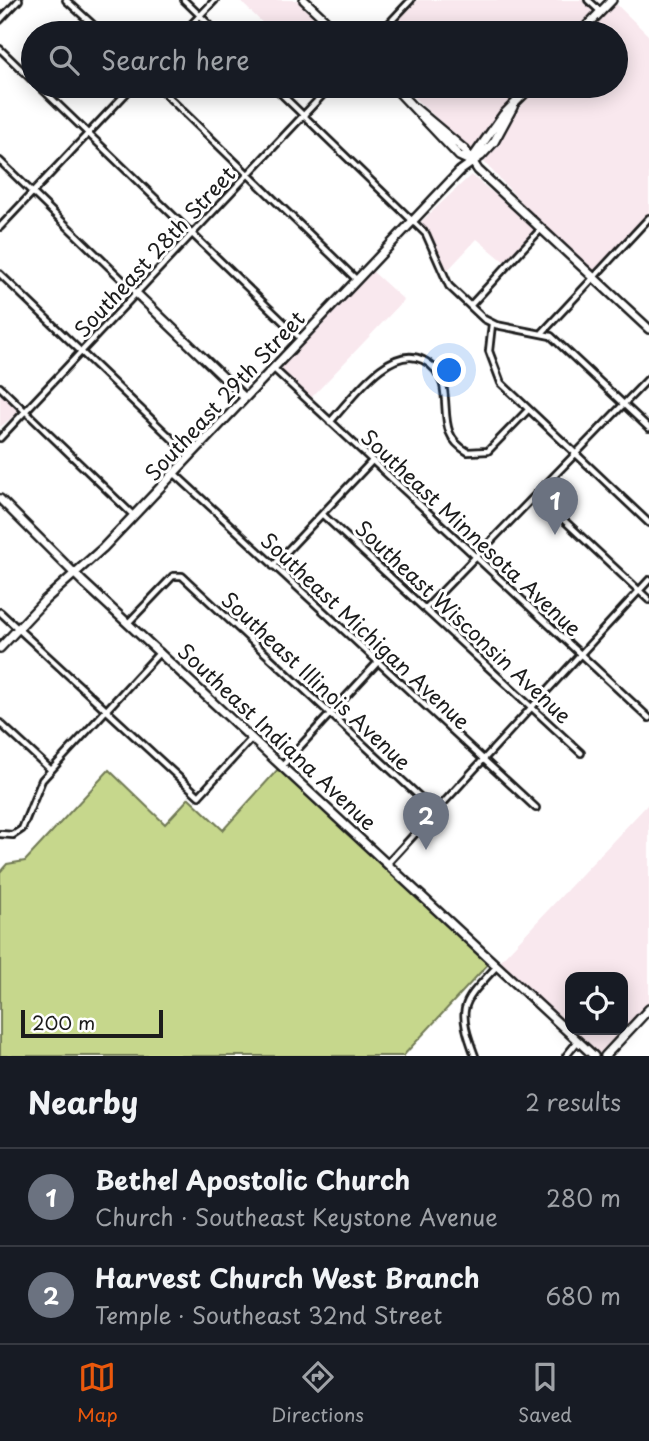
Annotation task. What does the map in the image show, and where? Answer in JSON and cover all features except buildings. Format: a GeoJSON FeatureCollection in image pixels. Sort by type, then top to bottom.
{"type":"FeatureCollection","features":[{"type":"Feature","properties":{"kind":"main road"},"geometry":{"type":"LineString","coordinates":[[304,0],[326,21]]}},
{"type":"Feature","properties":{"kind":"main road"},"geometry":{"type":"LineString","coordinates":[[591,21],[612,0]]}},
{"type":"Feature","properties":{"kind":"main road"},"geometry":{"type":"LineString","coordinates":[[405,98],[465,150],[471,161],[649,329]]}},
{"type":"Feature","properties":{"kind":"main road","name":"Southeast 29th Street"},"geometry":{"type":"LineString","coordinates":[[0,648],[134,516],[413,220],[471,161],[481,156],[494,142],[521,98]]}},
{"type":"Feature","properties":{"kind":"main road"},"geometry":{"type":"LineString","coordinates":[[136,293],[245,398]]}},
{"type":"Feature","properties":{"kind":"main road","name":"Southeast Indiana Avenue"},"geometry":{"type":"LineString","coordinates":[[0,499],[160,652],[594,1056]]}},
{"type":"Feature","properties":{"kind":"main road"},"geometry":{"type":"LineString","coordinates":[[605,1056],[649,1009]]}},
{"type":"Feature","properties":{"kind":"street"},"geometry":{"type":"LineString","coordinates":[[0,20],[19,0]]}},
{"type":"Feature","properties":{"kind":"street"},"geometry":{"type":"LineString","coordinates":[[66,0],[89,21]]}},
{"type":"Feature","properties":{"kind":"street"},"geometry":{"type":"LineString","coordinates":[[184,0],[205,21]]}},
{"type":"Feature","properties":{"kind":"street"},"geometry":{"type":"LineString","coordinates":[[195,21],[215,0]]}},
{"type":"Feature","properties":{"kind":"street"},"geometry":{"type":"LineString","coordinates":[[391,21],[411,0]]}},
{"type":"Feature","properties":{"kind":"street"},"geometry":{"type":"LineString","coordinates":[[588,0],[600,12]]}},
{"type":"Feature","properties":{"kind":"street"},"geometry":{"type":"LineString","coordinates":[[0,49],[21,69]]}},
{"type":"Feature","properties":{"kind":"street"},"geometry":{"type":"LineString","coordinates":[[51,98],[301,339]]}},
{"type":"Feature","properties":{"kind":"street"},"geometry":{"type":"LineString","coordinates":[[0,227],[122,98]]}},
{"type":"Feature","properties":{"kind":"street"},"geometry":{"type":"LineString","coordinates":[[169,98],[357,280]]}},
{"type":"Feature","properties":{"kind":"street"},"geometry":{"type":"LineString","coordinates":[[286,98],[413,220],[433,243],[449,286],[470,306],[492,324],[543,332],[649,428]]}},
{"type":"Feature","properties":{"kind":"street","name":"Southeast 28th Street"},"geometry":{"type":"LineString","coordinates":[[0,438],[320,98]]}},
{"type":"Feature","properties":{"kind":"street"},"geometry":{"type":"LineString","coordinates":[[0,161],[136,293]]}},
{"type":"Feature","properties":{"kind":"street"},"geometry":{"type":"LineString","coordinates":[[543,332],[649,218]]}},
{"type":"Feature","properties":{"kind":"street"},"geometry":{"type":"LineString","coordinates":[[644,223],[649,229]]}},
{"type":"Feature","properties":{"kind":"street"},"geometry":{"type":"LineString","coordinates":[[470,306],[541,229]]}},
{"type":"Feature","properties":{"kind":"street"},"geometry":{"type":"LineString","coordinates":[[0,274],[190,456]]}},
{"type":"Feature","properties":{"kind":"street"},"geometry":{"type":"LineString","coordinates":[[492,324],[489,351],[493,368],[505,388],[649,523]]}},
{"type":"Feature","properties":{"kind":"street"},"geometry":{"type":"LineString","coordinates":[[330,422],[381,368],[404,357],[423,360],[438,372],[443,388],[446,427],[454,442],[468,452],[488,451],[528,410]]}},
{"type":"Feature","properties":{"kind":"street","name":"Southeast Minnesota Avenue"},"geometry":{"type":"LineString","coordinates":[[273,368],[649,718]]}},
{"type":"Feature","properties":{"kind":"street"},"geometry":{"type":"LineString","coordinates":[[425,609],[649,377]]}},
{"type":"Feature","properties":{"kind":"street"},"geometry":{"type":"LineString","coordinates":[[0,387],[134,516]]}},
{"type":"Feature","properties":{"kind":"street"},"geometry":{"type":"LineString","coordinates":[[273,566],[372,461]]}},
{"type":"Feature","properties":{"kind":"street","name":"Southeast Michigan Avenue"},"geometry":{"type":"LineString","coordinates":[[174,473],[537,808]]}},
{"type":"Feature","properties":{"kind":"street"},"geometry":{"type":"LineString","coordinates":[[536,494],[649,600]]}},
{"type":"Feature","properties":{"kind":"street","name":"Southeast Wisconsin Avenue"},"geometry":{"type":"LineString","coordinates":[[323,514],[581,754]]}},
{"type":"Feature","properties":{"kind":"street","name":"Southeast Illinois Avenue"},"geometry":{"type":"LineString","coordinates":[[129,622],[177,574],[182,576],[435,811]]}},
{"type":"Feature","properties":{"kind":"street"},"geometry":{"type":"LineString","coordinates":[[388,863],[649,580]]}},
{"type":"Feature","properties":{"kind":"street"},"geometry":{"type":"LineString","coordinates":[[0,612],[199,796],[253,737]]}},
{"type":"Feature","properties":{"kind":"street"},"geometry":{"type":"LineString","coordinates":[[0,834],[10,835],[25,825],[37,789],[51,770],[160,652]]}},
{"type":"Feature","properties":{"kind":"street"},"geometry":{"type":"LineString","coordinates":[[283,765],[378,662]]}},
{"type":"Feature","properties":{"kind":"street"},"geometry":{"type":"LineString","coordinates":[[0,723],[51,770]]}},
{"type":"Feature","properties":{"kind":"street"},"geometry":{"type":"LineString","coordinates":[[475,1056],[464,1028],[464,1008],[470,995],[498,965]]}},
{"type":"Feature","properties":{"kind":"street"},"geometry":{"type":"LineString","coordinates":[[566,1056],[578,1041]]}},
{"type":"Feature","properties":{"kind":"shaded area"},"geometry":{"type":"Polygon","coordinates":[[[239,0],[298,0],[319,21],[261,21],[239,0]]]}},
{"type":"Feature","properties":{"kind":"shaded area"},"geometry":{"type":"Polygon","coordinates":[[[416,0],[583,0],[593,11],[585,21],[396,21],[416,0]]]}},
{"type":"Feature","properties":{"kind":"shaded area"},"geometry":{"type":"Polygon","coordinates":[[[615,3],[649,36],[649,214],[594,270],[553,236],[484,162],[528,98],[628,98],[628,21],[599,21],[615,3]]]}},
{"type":"Feature","properties":{"kind":"shaded area"},"geometry":{"type":"Polygon","coordinates":[[[414,98],[515,98],[471,149],[414,98]]]}},
{"type":"Feature","properties":{"kind":"shaded area"},"geometry":{"type":"Polygon","coordinates":[[[471,175],[519,214],[536,232],[506,263],[477,239],[446,272],[434,240],[421,222],[471,175]]]}},
{"type":"Feature","properties":{"kind":"shaded area"},"geometry":{"type":"Polygon","coordinates":[[[372,271],[404,300],[309,400],[281,372],[282,367],[372,271]]]}},
{"type":"Feature","properties":{"kind":"shaded area"},"geometry":{"type":"Polygon","coordinates":[[[0,390],[20,411],[0,427],[0,390]]]}},
{"type":"Feature","properties":{"kind":"shaded area"},"geometry":{"type":"Polygon","coordinates":[[[649,803],[649,1005],[628,1026],[628,972],[565,972],[565,1024],[499,962],[649,803]]]}},
{"type":"Feature","properties":{"kind":"shaded area"},"geometry":{"type":"Polygon","coordinates":[[[577,1035],[620,1035],[600,1055],[577,1035]]]}},
{"type":"Feature","properties":{"kind":"green space"},"geometry":{"type":"Polygon","coordinates":[[[280,767],[490,962],[403,1056],[0,1056],[0,872],[7,864],[25,861],[109,770],[165,824],[189,798],[223,830],[280,767]]]}},
{"type":"Feature","properties":{"kind":"place","name":"Bethel Apostolic Church"},"geometry":{"type":"Point","coordinates":[555,535]}},
{"type":"Feature","properties":{"kind":"place","name":"Harvest Church West Branch"},"geometry":{"type":"Point","coordinates":[426,850]}}]}
